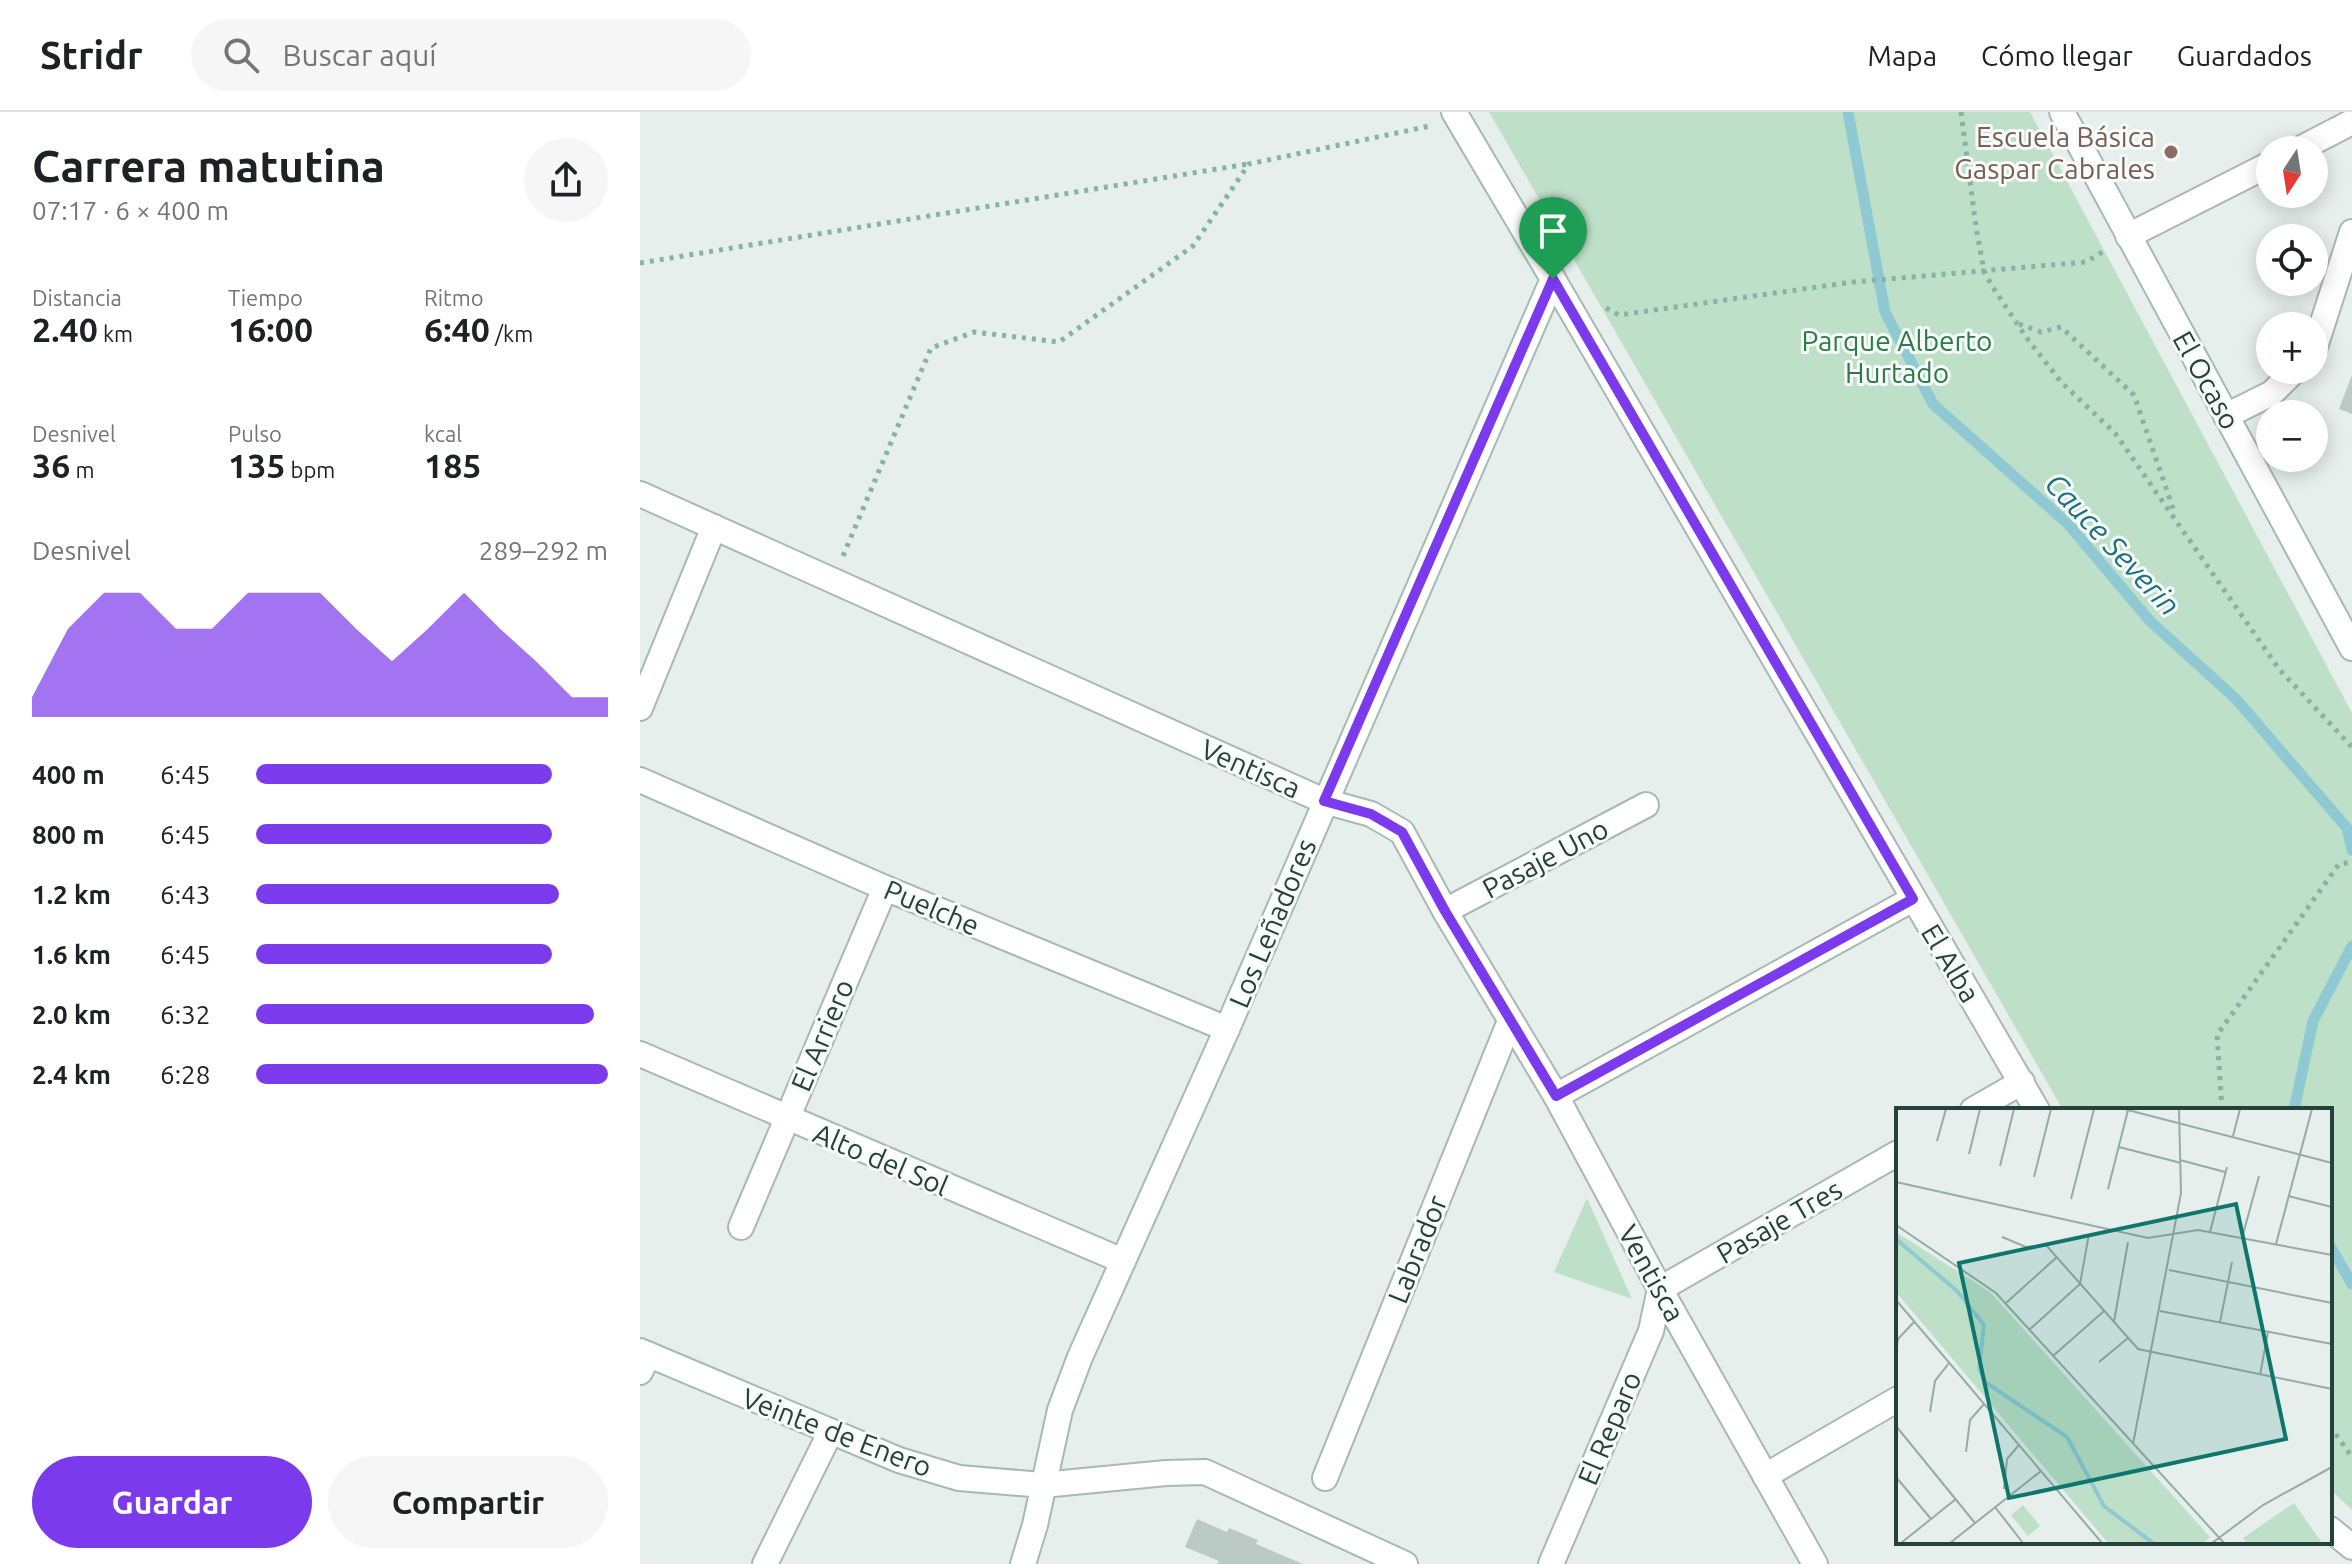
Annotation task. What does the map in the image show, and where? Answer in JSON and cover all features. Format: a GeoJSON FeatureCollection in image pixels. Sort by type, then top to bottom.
{"type":"FeatureCollection","features":[{"type":"Feature","properties":{"kind":"street","name":"El Ocaso"},"geometry":{"type":"LineString","coordinates":[[2062,112],[2352,648]]}},
{"type":"Feature","properties":{"kind":"street","name":"El Alba"},"geometry":{"type":"LineString","coordinates":[[1456,116],[2036,1108]]}},
{"type":"Feature","properties":{"kind":"street"},"geometry":{"type":"LineString","coordinates":[[2325,136],[2352,122]]}},
{"type":"Feature","properties":{"kind":"street"},"geometry":{"type":"LineString","coordinates":[[2128,236],[2256,171]]}},
{"type":"Feature","properties":{"kind":"street"},"geometry":{"type":"LineString","coordinates":[[2326,312],[2352,232]]}},
{"type":"Feature","properties":{"kind":"street","name":"Los Leñadores"},"geometry":{"type":"LineString","coordinates":[[1023,1564],[1060,1410],[1080,1357],[1227,1029],[1553,279]]}},
{"type":"Feature","properties":{"kind":"street"},"geometry":{"type":"LineString","coordinates":[[2226,416],[2272,393],[2281,384]]}},
{"type":"Feature","properties":{"kind":"street","name":"Ventisca"},"geometry":{"type":"LineString","coordinates":[[640,494],[1324,801],[1371,814],[1402,832],[1445,911],[1556,1096],[1660,1289],[1815,1564]]}},
{"type":"Feature","properties":{"kind":"street"},"geometry":{"type":"LineString","coordinates":[[640,708],[714,527]]}},
{"type":"Feature","properties":{"kind":"street","name":"Puelche"},"geometry":{"type":"LineString","coordinates":[[640,780],[885,888],[1227,1029]]}},
{"type":"Feature","properties":{"kind":"street","name":"Pasaje Uno"},"geometry":{"type":"LineString","coordinates":[[1445,911],[1646,805]]}},
{"type":"Feature","properties":{"kind":"street","name":"El Arriero"},"geometry":{"type":"LineString","coordinates":[[741,1227],[885,888]]}},
{"type":"Feature","properties":{"kind":"street"},"geometry":{"type":"LineString","coordinates":[[1556,1096],[1913,899]]}},
{"type":"Feature","properties":{"kind":"street","name":"Labrador"},"geometry":{"type":"LineString","coordinates":[[1325,1478],[1510,1021]]}},
{"type":"Feature","properties":{"kind":"street","name":"Alto del Sol"},"geometry":{"type":"LineString","coordinates":[[640,1054],[1123,1261]]}},
{"type":"Feature","properties":{"kind":"street"},"geometry":{"type":"LineString","coordinates":[[1976,1108],[2022,1082]]}},
{"type":"Feature","properties":{"kind":"street","name":"Pasaje Tres"},"geometry":{"type":"LineString","coordinates":[[1660,1289],[1896,1154]]}},
{"type":"Feature","properties":{"kind":"street","name":"El Reparo"},"geometry":{"type":"LineString","coordinates":[[1551,1564],[1651,1331],[1660,1289]]}},
{"type":"Feature","properties":{"kind":"street","name":"Veinte de Enero"},"geometry":{"type":"LineString","coordinates":[[643,1359],[899,1460],[959,1478],[1043,1485],[1205,1472],[1405,1564]]}},
{"type":"Feature","properties":{"kind":"street"},"geometry":{"type":"LineString","coordinates":[[1765,1476],[1896,1400]]}},
{"type":"Feature","properties":{"kind":"street"},"geometry":{"type":"LineString","coordinates":[[765,1564],[830,1433]]}},
{"type":"Feature","properties":{"kind":"street"},"geometry":{"type":"LineString","coordinates":[[2332,1531],[2352,1547]]}},
{"type":"Feature","properties":{"kind":"path"},"geometry":{"type":"LineString","coordinates":[[1961,112],[1984,271],[2017,324],[2061,382],[2115,433],[2279,669],[2352,747]]}},
{"type":"Feature","properties":{"kind":"path"},"geometry":{"type":"LineString","coordinates":[[640,263],[1249,164],[1456,116]]}},
{"type":"Feature","properties":{"kind":"path"},"geometry":{"type":"LineString","coordinates":[[833,581],[931,348],[974,332],[1059,342],[1193,246],[1249,164]]}},
{"type":"Feature","properties":{"kind":"path"},"geometry":{"type":"LineString","coordinates":[[1606,307],[1619,315],[1853,282],[2086,262],[2128,236]]}},
{"type":"Feature","properties":{"kind":"path"},"geometry":{"type":"LineString","coordinates":[[2017,324],[2041,332],[2061,327],[2134,395],[2178,523]]}},
{"type":"Feature","properties":{"kind":"path"},"geometry":{"type":"LineString","coordinates":[[2222,1108],[2217,1035],[2339,864],[2352,862]]}},
{"type":"Feature","properties":{"kind":"path"},"geometry":{"type":"LineString","coordinates":[[2332,1429],[2352,1457]]}},
{"type":"Feature","properties":{"kind":"green space","name":"Parque Alberto Hurtado"},"geometry":{"type":"Polygon","coordinates":[[[1489,112],[2030,112],[2352,713],[2352,1510],[2332,1491],[2332,1108],[2062,1108],[1489,112]]]}},
{"type":"Feature","properties":{"kind":"green space"},"geometry":{"type":"Polygon","coordinates":[[[1587,1198],[1632,1299],[1554,1272],[1587,1198]]]}},
{"type":"Feature","properties":{"kind":"building"},"geometry":{"type":"Polygon","coordinates":[[[2352,375],[2352,414],[2339,409],[2352,375]]]}},
{"type":"Feature","properties":{"kind":"building"},"geometry":{"type":"Polygon","coordinates":[[[1197,1519],[1227,1532],[1229,1528],[1258,1540],[1256,1544],[1303,1564],[1217,1564],[1219,1561],[1185,1547],[1197,1519]]]}},
{"type":"Feature","properties":{"kind":"waterway","name":"Cauce Severin"},"geometry":{"type":"LineString","coordinates":[[1848,112],[1885,312],[1933,404],[2068,524],[2150,621],[2236,699],[2347,828],[2352,850]]}},
{"type":"Feature","properties":{"kind":"waterway","name":"Cauce Severin"},"geometry":{"type":"LineString","coordinates":[[2294,1108],[2313,1021],[2352,946]]}},
{"type":"Feature","properties":{"kind":"waterway","name":"Cauce Severin"},"geometry":{"type":"LineString","coordinates":[[2332,1249],[2352,1284]]}},
{"type":"Feature","properties":{"kind":"place","name":"Escuela Básica Gaspar Cabrales"},"geometry":{"type":"Point","coordinates":[2171,152]}},
{"type":"Feature","properties":{"kind":"route"},"geometry":{"type":"LineString","coordinates":[[1553,279],[1913,899],[1556,1096],[1445,911],[1402,832],[1371,814],[1324,801],[1553,279]]}}]}
